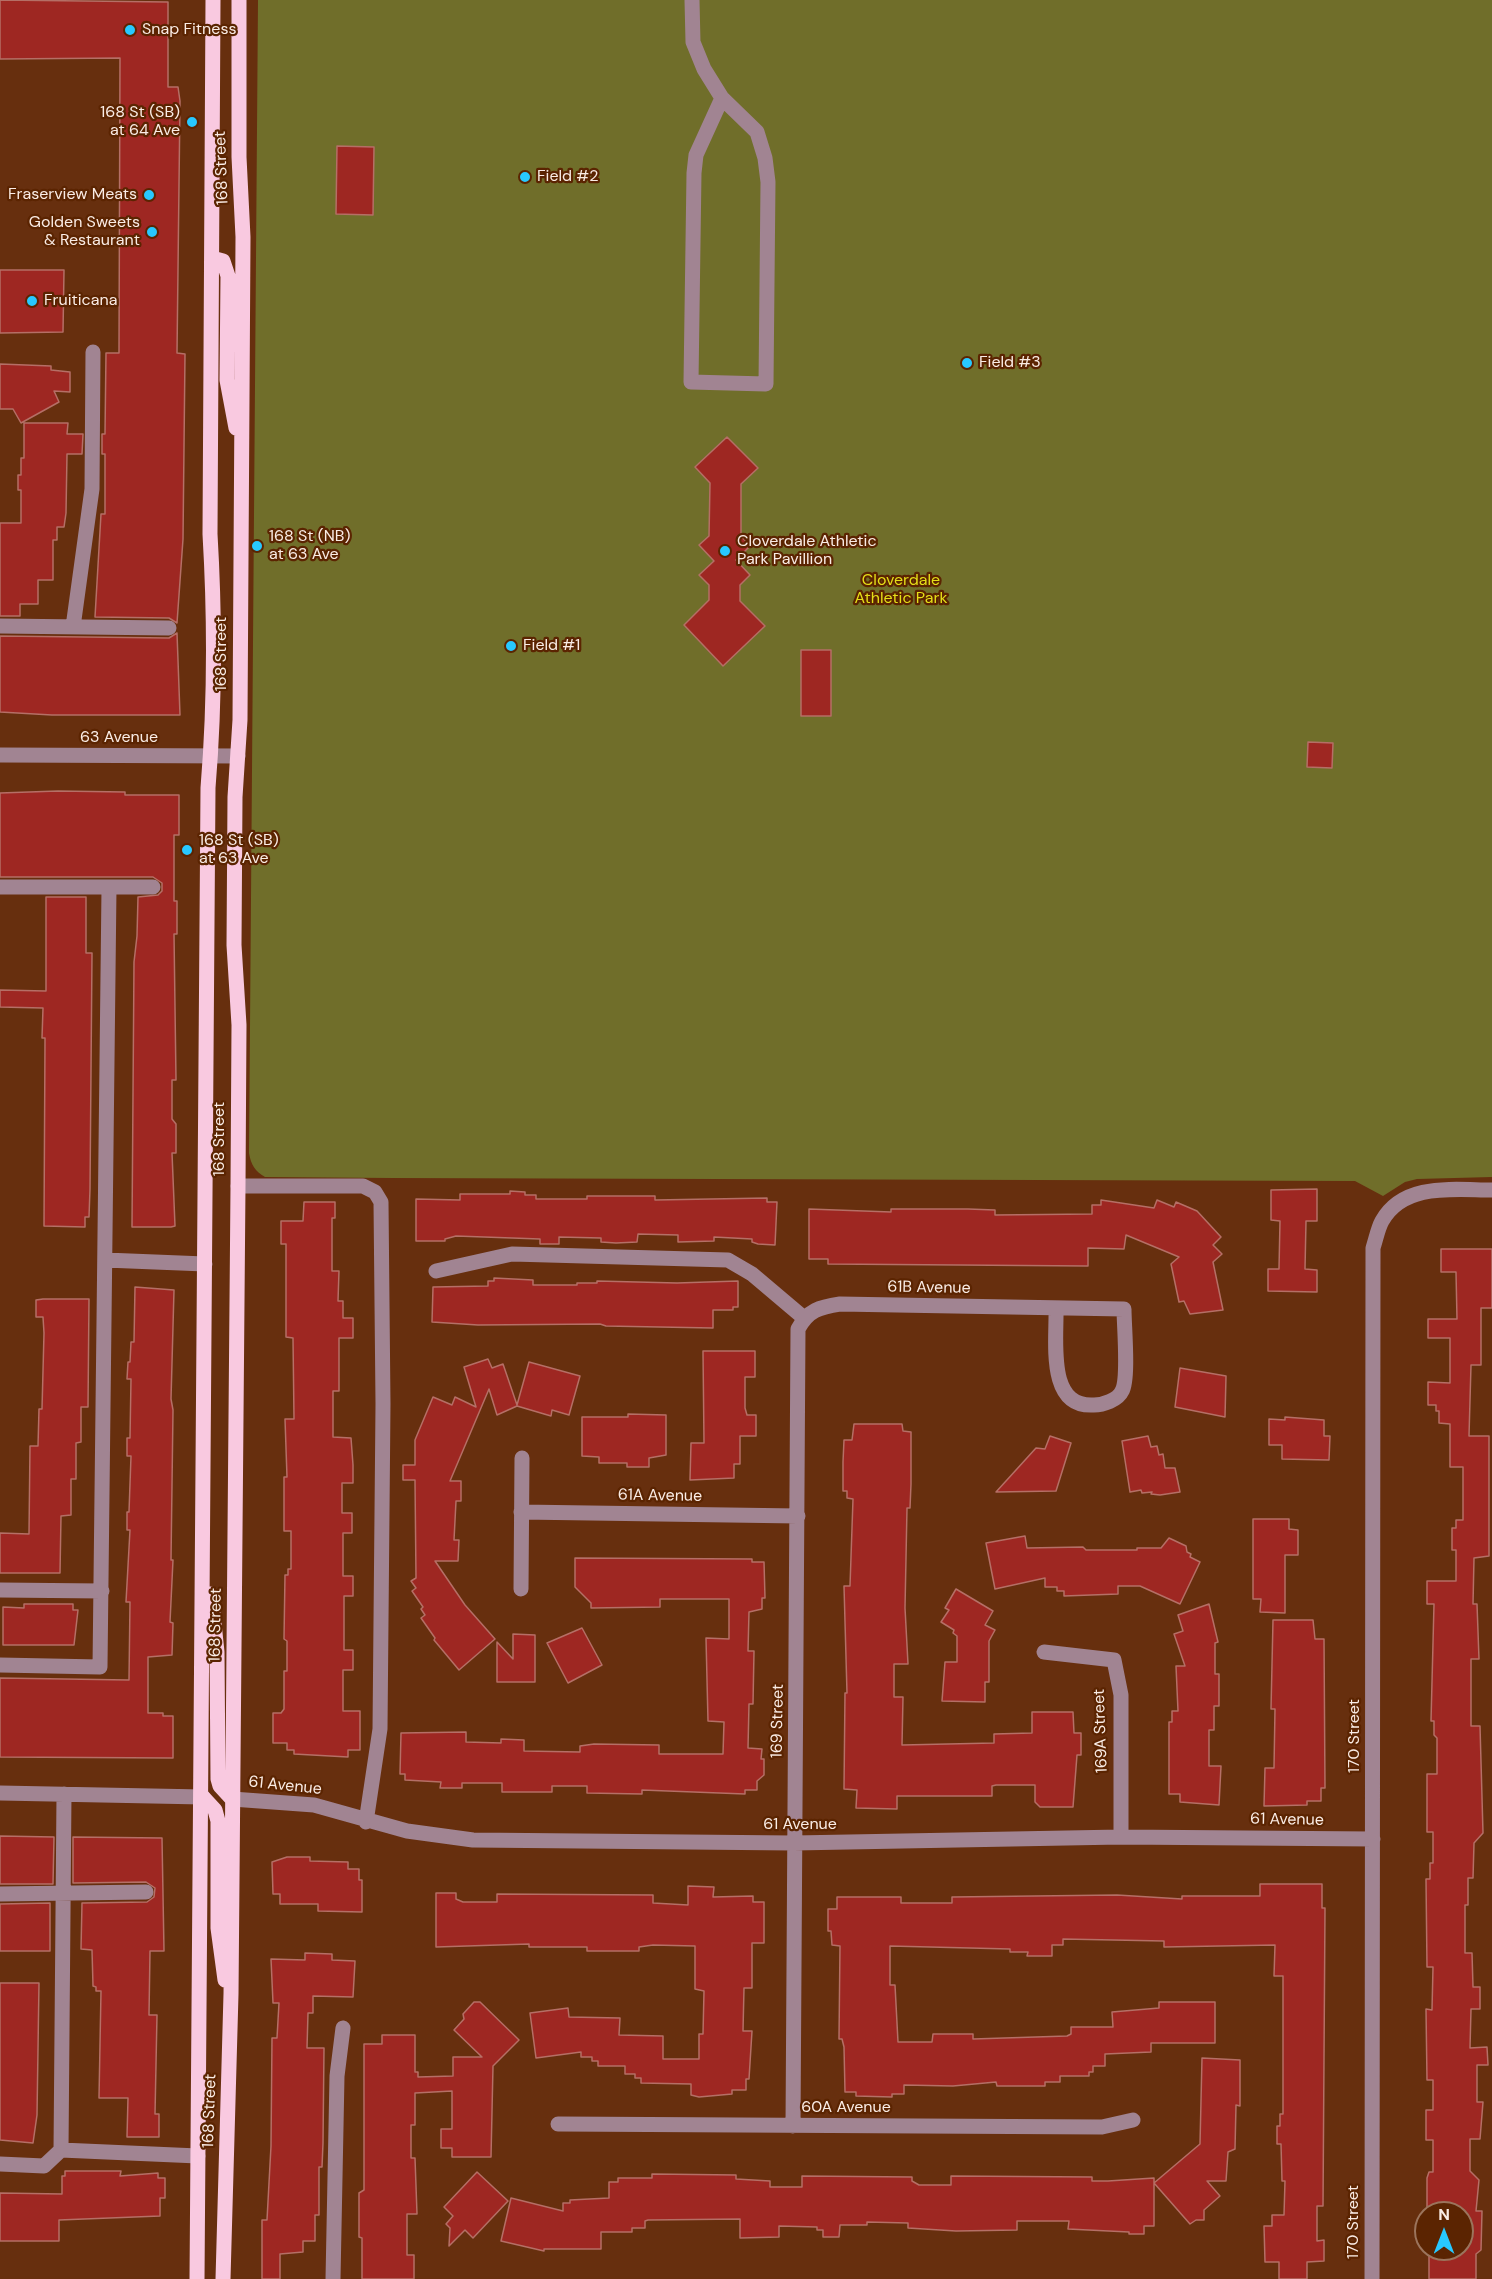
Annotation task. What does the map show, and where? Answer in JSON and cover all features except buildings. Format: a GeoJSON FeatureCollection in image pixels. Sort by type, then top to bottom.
{"type":"FeatureCollection","features":[{"type":"Feature","properties":{"kind":"main road","name":"168 Street"},"geometry":{"type":"LineString","coordinates":[[197,2279],[208,788],[214,703],[214,603],[210,534],[213,0]]}},
{"type":"Feature","properties":{"kind":"main road","name":"168 Street"},"geometry":{"type":"LineString","coordinates":[[223,2279],[231,1994],[238,1186],[239,1025],[234,945],[240,720],[243,237],[239,157],[239,0]]}},
{"type":"Feature","properties":{"kind":"main road"},"geometry":{"type":"LineString","coordinates":[[212,258],[223,261],[226,267],[228,391],[232,413],[241,437]]}},
{"type":"Feature","properties":{"kind":"main road"},"geometry":{"type":"LineString","coordinates":[[204,1574],[210,1593],[216,1633],[218,1779],[220,1786],[232,1799]]}},
{"type":"Feature","properties":{"kind":"main road"},"geometry":{"type":"LineString","coordinates":[[202,1797],[215,1810],[218,1821],[219,1950],[223,1974],[231,1994]]}},
{"type":"Feature","properties":{"kind":"street"},"geometry":{"type":"LineString","coordinates":[[692,0],[693,42],[704,69],[722,98],[757,132],[765,158],[768,182],[766,384],[691,382],[694,173],[696,155],[722,98]]}},
{"type":"Feature","properties":{"kind":"street"},"geometry":{"type":"LineString","coordinates":[[73,627],[92,489],[93,352]]}},
{"type":"Feature","properties":{"kind":"street"},"geometry":{"type":"LineString","coordinates":[[0,626],[169,628]]}},
{"type":"Feature","properties":{"kind":"street","name":"63 Avenue"},"geometry":{"type":"LineString","coordinates":[[0,755],[238,756]]}},
{"type":"Feature","properties":{"kind":"street"},"geometry":{"type":"LineString","coordinates":[[0,887],[153,888]]}},
{"type":"Feature","properties":{"kind":"street"},"geometry":{"type":"LineString","coordinates":[[0,1665],[100,1667],[110,888]]}},
{"type":"Feature","properties":{"kind":"street"},"geometry":{"type":"LineString","coordinates":[[238,1186],[363,1186],[375,1192],[381,1202],[383,1404],[380,1730],[366,1822]]}},
{"type":"Feature","properties":{"kind":"street","name":"170 Street"},"geometry":{"type":"LineString","coordinates":[[1372,2279],[1373,1248],[1382,1221],[1399,1202],[1428,1190],[1492,1191]]}},
{"type":"Feature","properties":{"kind":"street"},"geometry":{"type":"LineString","coordinates":[[436,1271],[512,1254],[728,1260],[752,1274],[804,1318]]}},
{"type":"Feature","properties":{"kind":"street"},"geometry":{"type":"LineString","coordinates":[[105,1260],[205,1264]]}},
{"type":"Feature","properties":{"kind":"street","name":"61B Avenue"},"geometry":{"type":"LineString","coordinates":[[804,1318],[818,1307],[840,1304],[1124,1309],[1125,1379],[1122,1392],[1111,1401],[1094,1406],[1078,1402],[1065,1395],[1058,1381],[1056,1308]]}},
{"type":"Feature","properties":{"kind":"street","name":"169 Street"},"geometry":{"type":"LineString","coordinates":[[793,2126],[798,1516],[796,1344],[798,1329],[804,1318]]}},
{"type":"Feature","properties":{"kind":"street"},"geometry":{"type":"LineString","coordinates":[[521,1589],[522,1458]]}},
{"type":"Feature","properties":{"kind":"street","name":"61A Avenue"},"geometry":{"type":"LineString","coordinates":[[521,1512],[798,1516]]}},
{"type":"Feature","properties":{"kind":"street"},"geometry":{"type":"LineString","coordinates":[[0,1590],[102,1591]]}},
{"type":"Feature","properties":{"kind":"street","name":"169A Street"},"geometry":{"type":"LineString","coordinates":[[1044,1652],[1114,1660],[1120,1695],[1121,1837]]}},
{"type":"Feature","properties":{"kind":"street"},"geometry":{"type":"LineString","coordinates":[[0,1794],[202,1797]]}},
{"type":"Feature","properties":{"kind":"street"},"geometry":{"type":"LineString","coordinates":[[61,2150],[64,1794]]}},
{"type":"Feature","properties":{"kind":"street","name":"61 Avenue"},"geometry":{"type":"LineString","coordinates":[[232,1799],[314,1805],[366,1822],[452,1839],[794,1843],[1121,1837],[1373,1839]]}},
{"type":"Feature","properties":{"kind":"street"},"geometry":{"type":"LineString","coordinates":[[0,1894],[146,1892]]}},
{"type":"Feature","properties":{"kind":"street"},"geometry":{"type":"LineString","coordinates":[[333,2279],[337,2076],[343,2028]]}},
{"type":"Feature","properties":{"kind":"street","name":"60A Avenue"},"geometry":{"type":"LineString","coordinates":[[558,2124],[1102,2127],[1132,2120]]}},
{"type":"Feature","properties":{"kind":"street"},"geometry":{"type":"LineString","coordinates":[[0,2164],[44,2166],[61,2150],[198,2156]]}},
{"type":"Feature","properties":{"kind":"green space","name":"Cloverdale Athletic Park"},"geometry":{"type":"Polygon","coordinates":[[[258,0],[1492,0],[1492,1177],[1417,1179],[1405,1182],[1383,1196],[1355,1181],[265,1177],[259,1172],[252,1164],[249,1153],[258,0]]]}},
{"type":"Feature","properties":{"kind":"place","name":"Snap Fitness"},"geometry":{"type":"Point","coordinates":[130,30]}},
{"type":"Feature","properties":{"kind":"place","name":"168 St (SB) at 64 Ave"},"geometry":{"type":"Point","coordinates":[192,122]}},
{"type":"Feature","properties":{"kind":"place","name":"Field #2"},"geometry":{"type":"Point","coordinates":[525,177]}},
{"type":"Feature","properties":{"kind":"place","name":"Fraserview Meats"},"geometry":{"type":"Point","coordinates":[149,195]}},
{"type":"Feature","properties":{"kind":"place","name":"Golden Sweets & Restaurant"},"geometry":{"type":"Point","coordinates":[152,232]}},
{"type":"Feature","properties":{"kind":"place","name":"Fruiticana"},"geometry":{"type":"Point","coordinates":[32,301]}},
{"type":"Feature","properties":{"kind":"place","name":"Field #3"},"geometry":{"type":"Point","coordinates":[967,363]}},
{"type":"Feature","properties":{"kind":"place","name":"168 St (NB) at 63 Ave"},"geometry":{"type":"Point","coordinates":[257,546]}},
{"type":"Feature","properties":{"kind":"place","name":"Cloverdale Athletic Park Pavillion"},"geometry":{"type":"Point","coordinates":[725,551]}},
{"type":"Feature","properties":{"kind":"place","name":"Field #1"},"geometry":{"type":"Point","coordinates":[511,646]}},
{"type":"Feature","properties":{"kind":"place","name":"168 St (SB) at 63 Ave"},"geometry":{"type":"Point","coordinates":[187,850]}}]}
